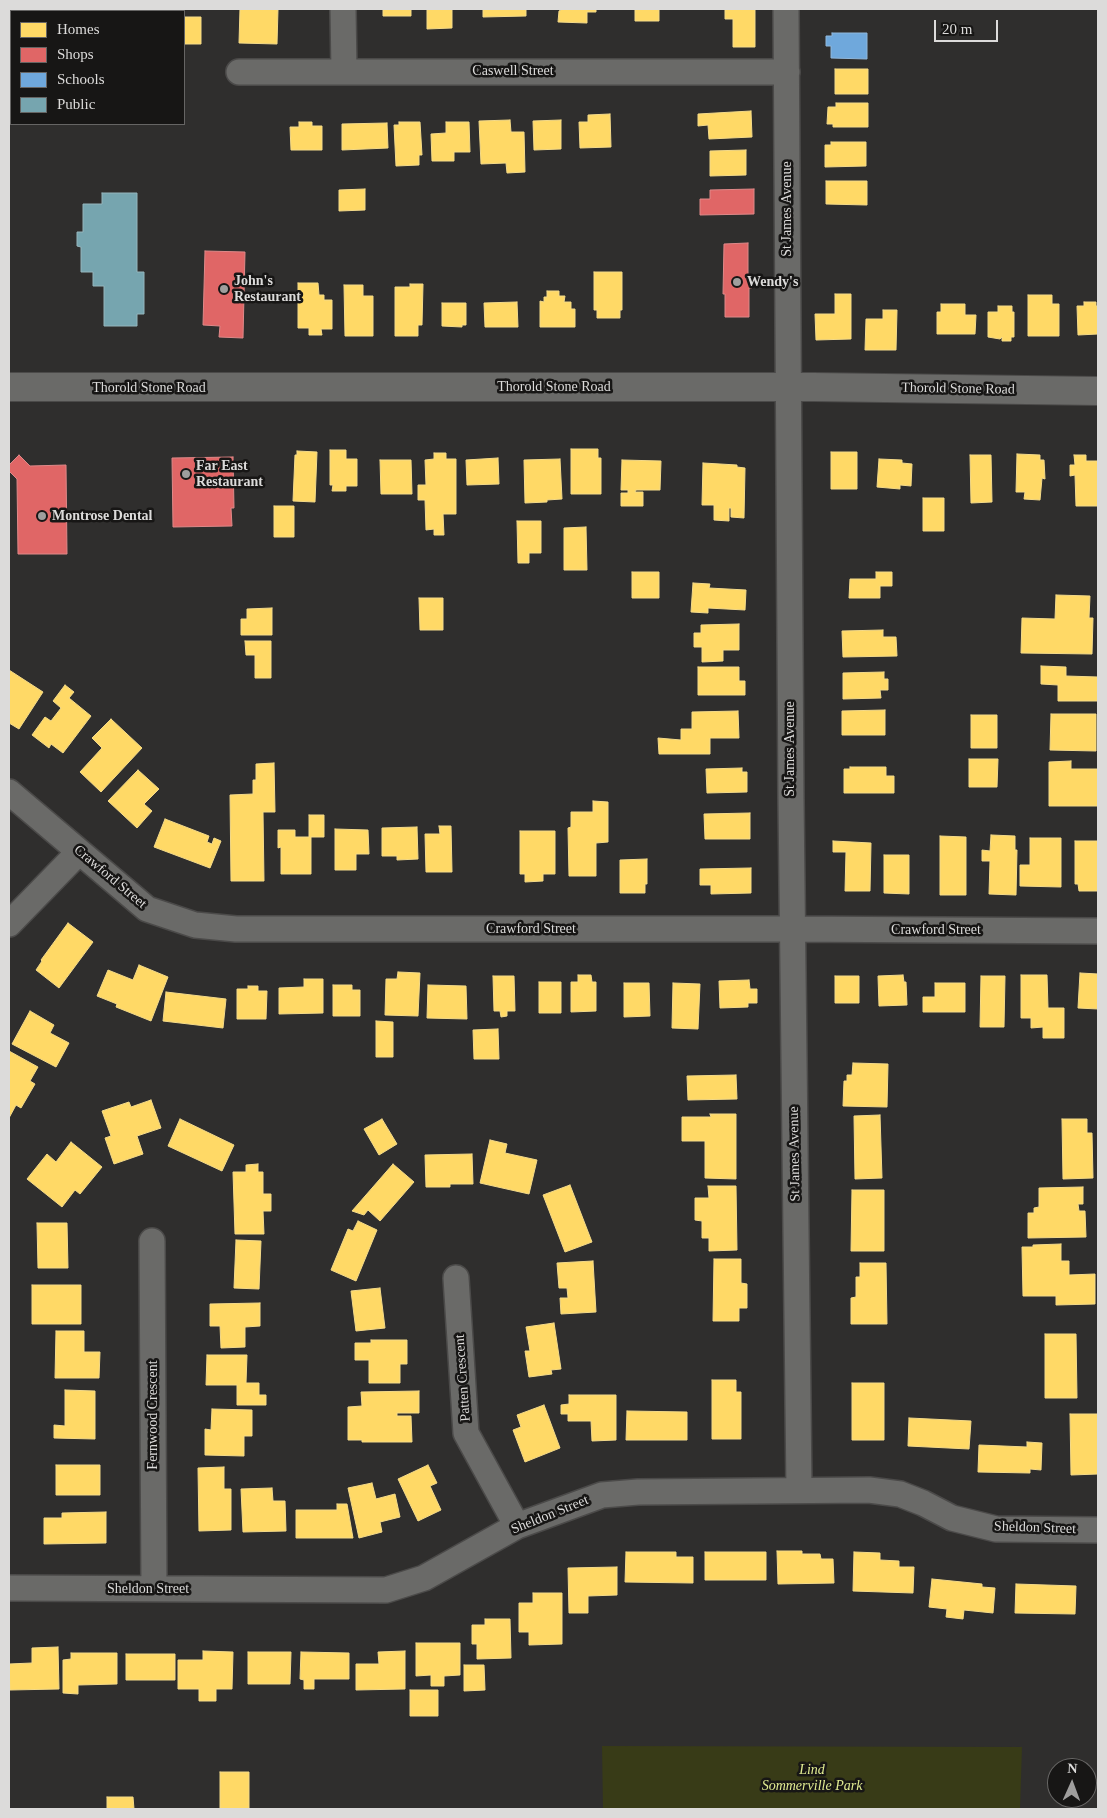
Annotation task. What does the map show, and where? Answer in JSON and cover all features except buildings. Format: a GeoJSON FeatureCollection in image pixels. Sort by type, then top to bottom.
{"type":"FeatureCollection","features":[{"type":"Feature","properties":{"kind":"main road","name":"Thorold Stone Road"},"geometry":{"type":"LineString","coordinates":[[9,387],[788,388],[1098,391]]}},
{"type":"Feature","properties":{"kind":"street"},"geometry":{"type":"LineString","coordinates":[[344,9],[344,71]]}},
{"type":"Feature","properties":{"kind":"street","name":"St James Avenue"},"geometry":{"type":"LineString","coordinates":[[786,9],[792,929],[799,1490]]}},
{"type":"Feature","properties":{"kind":"street","name":"Caswell Street"},"geometry":{"type":"LineString","coordinates":[[239,72],[787,72]]}},
{"type":"Feature","properties":{"kind":"street","name":"Crawford Street"},"geometry":{"type":"LineString","coordinates":[[9,792],[148,909],[195,925],[236,929],[1098,931]]}},
{"type":"Feature","properties":{"kind":"street"},"geometry":{"type":"LineString","coordinates":[[9,924],[79,852]]}},
{"type":"Feature","properties":{"kind":"street","name":"Fernwood Crescent"},"geometry":{"type":"LineString","coordinates":[[152,1241],[154,1589]]}},
{"type":"Feature","properties":{"kind":"street","name":"Patten Crescent"},"geometry":{"type":"LineString","coordinates":[[456,1278],[466,1433],[517,1526]]}},
{"type":"Feature","properties":{"kind":"street","name":"Sheldon Street"},"geometry":{"type":"LineString","coordinates":[[9,1588],[386,1590],[424,1578],[517,1526],[602,1495],[638,1492],[869,1490],[900,1494],[923,1502],[952,1518],[996,1529],[1098,1530]]}},
{"type":"Feature","properties":{"kind":"green space","name":"Lind Sommerville Park"},"geometry":{"type":"Polygon","coordinates":[[[602,1746],[1022,1747],[1020,1809],[603,1809],[602,1746]]]}},
{"type":"Feature","properties":{"kind":"place","name":"Wendy's"},"geometry":{"type":"Point","coordinates":[737,282]}},
{"type":"Feature","properties":{"kind":"place","name":"John's Restaurant"},"geometry":{"type":"Point","coordinates":[224,289]}},
{"type":"Feature","properties":{"kind":"place","name":"Far East Restaurant"},"geometry":{"type":"Point","coordinates":[186,474]}},
{"type":"Feature","properties":{"kind":"place","name":"Montrose Dental"},"geometry":{"type":"Point","coordinates":[42,516]}}]}
